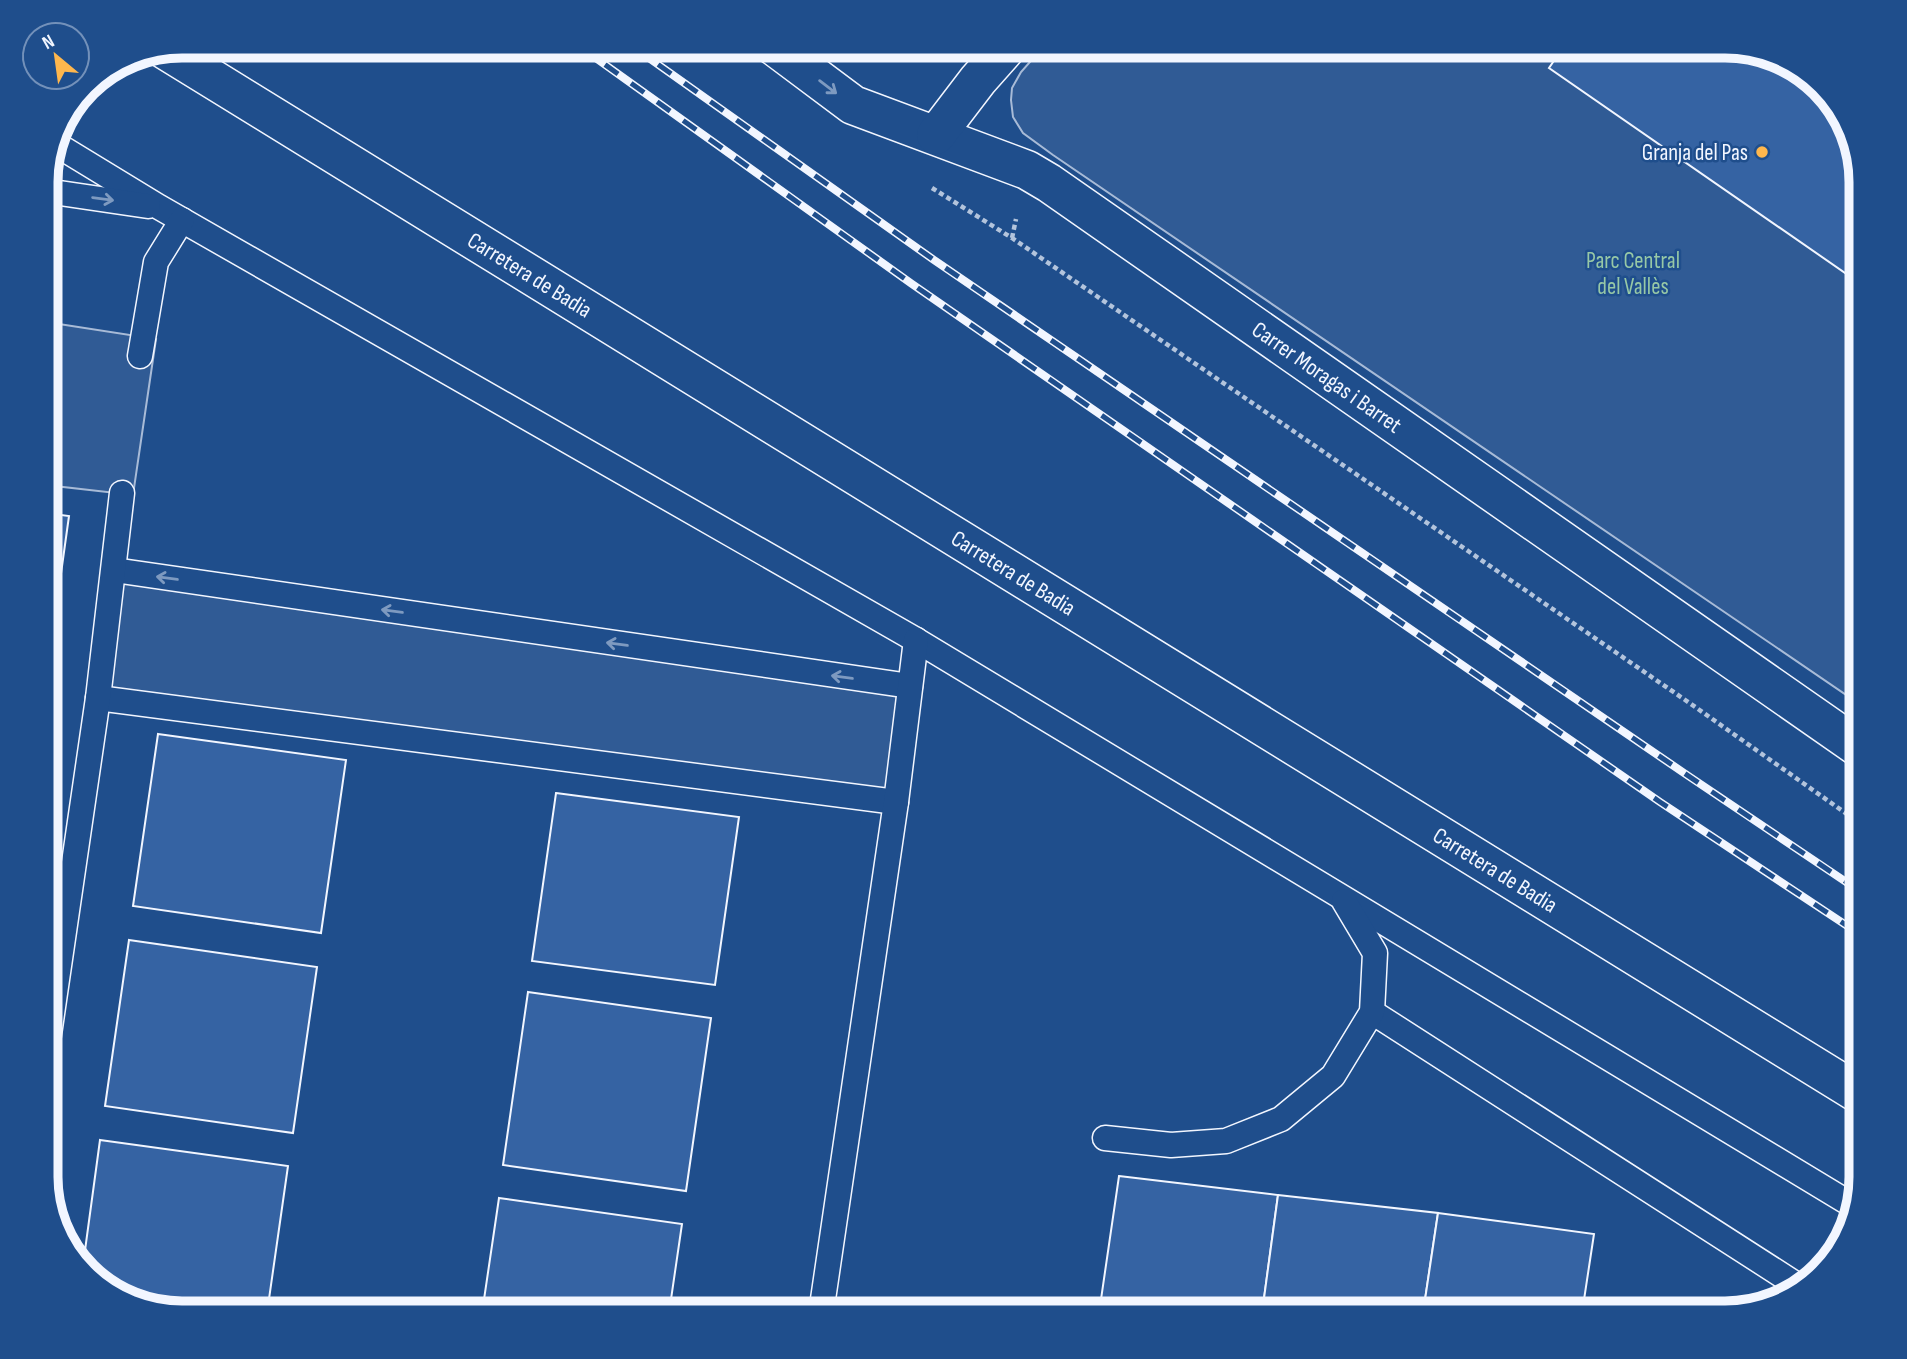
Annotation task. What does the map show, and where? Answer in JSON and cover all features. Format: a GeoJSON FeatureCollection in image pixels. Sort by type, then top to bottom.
{"type":"FeatureCollection","features":[{"type":"Feature","properties":{"kind":"street","name":"Carretera de Badia"},"geometry":{"type":"LineString","coordinates":[[179,58],[1849,1088]]}},
{"type":"Feature","properties":{"kind":"street","name":"Carrer Moragas i Barret"},"geometry":{"type":"LineString","coordinates":[[790,58],[853,105],[1027,170],[1049,183],[1849,739]]}},
{"type":"Feature","properties":{"kind":"street"},"geometry":{"type":"LineString","coordinates":[[936,135],[997,58]]}},
{"type":"Feature","properties":{"kind":"lane"},"geometry":{"type":"LineString","coordinates":[[63,148],[159,207],[916,640],[1847,1202]]}},
{"type":"Feature","properties":{"kind":"lane"},"geometry":{"type":"LineString","coordinates":[[58,193],[159,207]]}},
{"type":"Feature","properties":{"kind":"lane"},"geometry":{"type":"LineString","coordinates":[[140,356],[156,262],[182,220]]}},
{"type":"Feature","properties":{"kind":"lane"},"geometry":{"type":"LineString","coordinates":[[58,973],[98,698],[122,493]]}},
{"type":"Feature","properties":{"kind":"lane"},"geometry":{"type":"LineString","coordinates":[[114,570],[910,686]]}},
{"type":"Feature","properties":{"kind":"lane"},"geometry":{"type":"LineString","coordinates":[[823,1301],[916,640]]}},
{"type":"Feature","properties":{"kind":"lane"},"geometry":{"type":"LineString","coordinates":[[98,698],[895,802]]}},
{"type":"Feature","properties":{"kind":"lane"},"geometry":{"type":"LineString","coordinates":[[1105,1138],[1171,1145],[1226,1140],[1281,1119],[1333,1076],[1372,1012],[1375,953],[1342,897]]}},
{"type":"Feature","properties":{"kind":"lane"},"geometry":{"type":"LineString","coordinates":[[1372,1012],[1791,1281]]}},
{"type":"Feature","properties":{"kind":"path"},"geometry":{"type":"LineString","coordinates":[[930,187],[1035,254],[1849,816]]}},
{"type":"Feature","properties":{"kind":"shaded area","name":"Parc Central del Vallès"},"geometry":{"type":"Polygon","coordinates":[[[1033,58],[1733,58],[1765,64],[1801,83],[1818,100],[1836,127],[1843,142],[1849,174],[1849,697],[1023,133],[1013,117],[1011,100],[1012,88],[1033,58]]]}},
{"type":"Feature","properties":{"kind":"shaded area"},"geometry":{"type":"Polygon","coordinates":[[[58,324],[156,339],[133,495],[58,486],[58,324]]]}},
{"type":"Feature","properties":{"kind":"shaded area"},"geometry":{"type":"Polygon","coordinates":[[[114,570],[910,686],[896,802],[98,698],[114,570]]]}},
{"type":"Feature","properties":{"kind":"building","name":"Granja del Pas"},"geometry":{"type":"Polygon","coordinates":[[[1556,58],[1733,58],[1765,64],[1801,83],[1828,113],[1843,142],[1847,158],[1849,276],[1549,68],[1556,58]]]}},
{"type":"Feature","properties":{"kind":"building"},"geometry":{"type":"Polygon","coordinates":[[[58,515],[69,516],[58,595],[58,515]]]}},
{"type":"Feature","properties":{"kind":"building"},"geometry":{"type":"Polygon","coordinates":[[[158,734],[346,760],[321,933],[133,906],[158,734]]]}},
{"type":"Feature","properties":{"kind":"building"},"geometry":{"type":"Polygon","coordinates":[[[556,793],[739,817],[715,985],[532,961],[556,793]]]}},
{"type":"Feature","properties":{"kind":"building"},"geometry":{"type":"Polygon","coordinates":[[[129,940],[317,967],[293,1133],[105,1106],[129,940]]]}},
{"type":"Feature","properties":{"kind":"building"},"geometry":{"type":"Polygon","coordinates":[[[528,992],[711,1018],[686,1191],[503,1165],[528,992]]]}},
{"type":"Feature","properties":{"kind":"building"},"geometry":{"type":"Polygon","coordinates":[[[100,1140],[288,1166],[269,1301],[182,1301],[142,1295],[106,1276],[84,1255],[100,1140]]]}},
{"type":"Feature","properties":{"kind":"building"},"geometry":{"type":"Polygon","coordinates":[[[1119,1176],[1278,1195],[1264,1301],[1101,1301],[1119,1176]]]}},
{"type":"Feature","properties":{"kind":"building"},"geometry":{"type":"Polygon","coordinates":[[[1278,1195],[1438,1213],[1425,1301],[1264,1301],[1278,1195]]]}},
{"type":"Feature","properties":{"kind":"building"},"geometry":{"type":"Polygon","coordinates":[[[499,1198],[682,1224],[671,1301],[484,1301],[499,1198]]]}},
{"type":"Feature","properties":{"kind":"building"},"geometry":{"type":"Polygon","coordinates":[[[1438,1213],[1594,1234],[1584,1301],[1425,1301],[1438,1213]]]}},
{"type":"Feature","properties":{"kind":"railway"},"geometry":{"type":"LineString","coordinates":[[596,58],[912,284],[1660,802],[1849,927]]}},
{"type":"Feature","properties":{"kind":"railway"},"geometry":{"type":"LineString","coordinates":[[649,58],[934,260],[1849,884]]}},
{"type":"Feature","properties":{"kind":"place","name":"Granja del Pas"},"geometry":{"type":"Point","coordinates":[1762,152]}}]}
